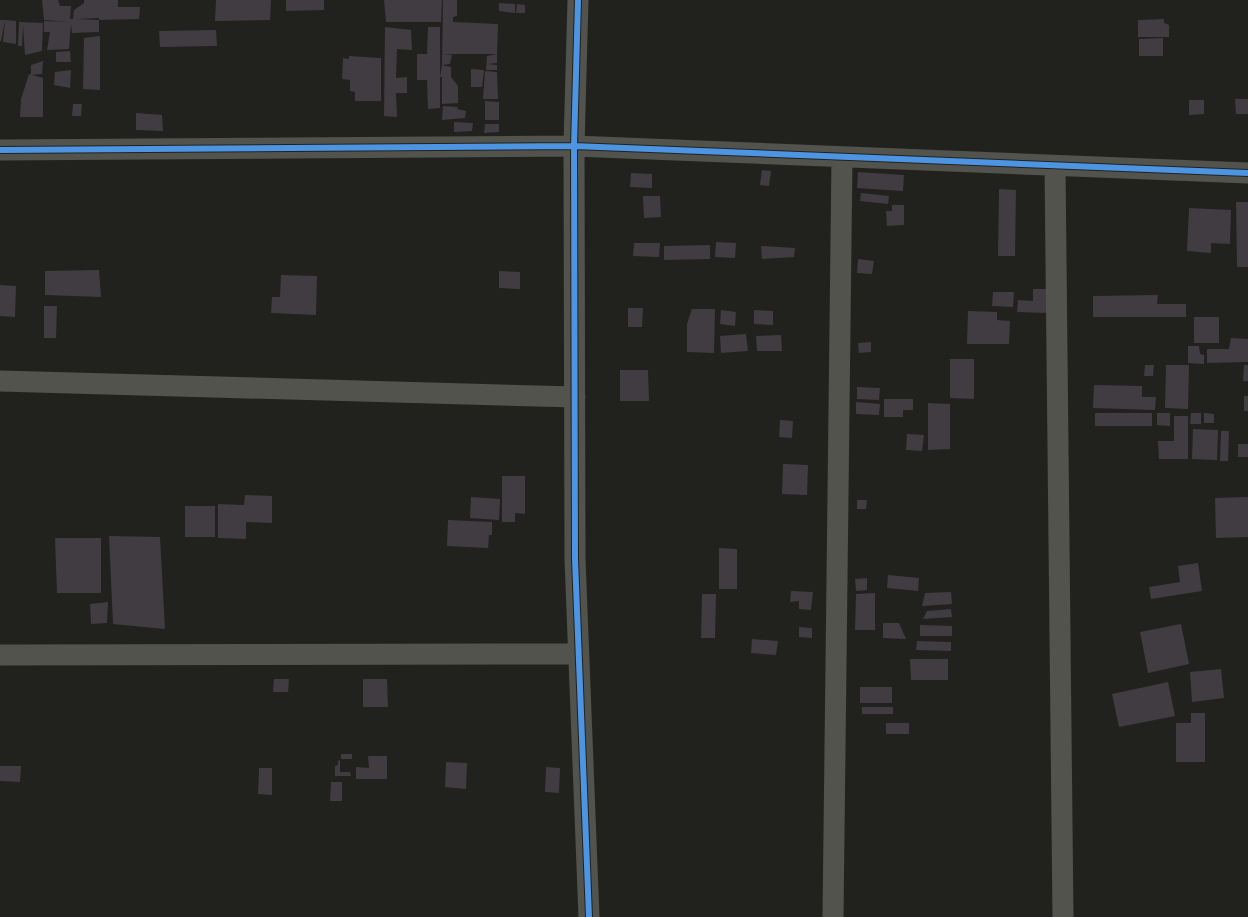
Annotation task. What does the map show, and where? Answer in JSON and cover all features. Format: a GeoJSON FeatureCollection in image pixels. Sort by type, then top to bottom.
{"type":"FeatureCollection","features":[{"type":"Feature","properties":{"kind":"street"},"geometry":{"type":"LineString","coordinates":[[578,0],[574,146],[575,559],[589,917]]}},
{"type":"Feature","properties":{"kind":"street"},"geometry":{"type":"LineString","coordinates":[[0,150],[574,146],[1248,173]]}},
{"type":"Feature","properties":{"kind":"street"},"geometry":{"type":"LineString","coordinates":[[833,917],[842,157]]}},
{"type":"Feature","properties":{"kind":"street"},"geometry":{"type":"LineString","coordinates":[[1055,166],[1063,917]]}},
{"type":"Feature","properties":{"kind":"street"},"geometry":{"type":"LineString","coordinates":[[0,381],[575,397]]}},
{"type":"Feature","properties":{"kind":"street"},"geometry":{"type":"LineString","coordinates":[[0,655],[578,654]]}},
{"type":"Feature","properties":{"kind":"building"},"geometry":{"type":"Polygon","coordinates":[[[42,0],[58,0],[60,6],[71,6],[70,19],[73,19],[74,10],[84,3],[84,0],[118,0],[118,7],[140,7],[139,19],[99,20],[99,32],[72,33],[71,24],[69,49],[47,50],[50,32],[44,32],[44,21],[71,22],[44,20],[42,0]],[[99,18],[76,19],[99,20],[99,18]]]}},
{"type":"Feature","properties":{"kind":"building"},"geometry":{"type":"Polygon","coordinates":[[[216,0],[271,0],[270,20],[215,21],[216,0]]]}},
{"type":"Feature","properties":{"kind":"building"},"geometry":{"type":"Polygon","coordinates":[[[286,0],[324,0],[324,10],[286,11],[286,0]]]}},
{"type":"Feature","properties":{"kind":"building"},"geometry":{"type":"Polygon","coordinates":[[[384,0],[442,0],[441,22],[386,22],[384,0]]]}},
{"type":"Feature","properties":{"kind":"building"},"geometry":{"type":"Polygon","coordinates":[[[443,0],[457,0],[457,16],[453,17],[453,22],[498,24],[497,54],[443,54],[452,55],[450,64],[442,65],[443,0]]]}},
{"type":"Feature","properties":{"kind":"building"},"geometry":{"type":"Polygon","coordinates":[[[499,3],[515,4],[515,13],[499,11],[499,3]]]}},
{"type":"Feature","properties":{"kind":"building"},"geometry":{"type":"Polygon","coordinates":[[[517,4],[525,5],[525,13],[516,13],[517,4]]]}},
{"type":"Feature","properties":{"kind":"building"},"geometry":{"type":"Polygon","coordinates":[[[1164,19],[1164,23],[1169,25],[1169,37],[1138,37],[1138,20],[1164,19]]]}},
{"type":"Feature","properties":{"kind":"building"},"geometry":{"type":"Polygon","coordinates":[[[0,20],[5,20],[1,41],[0,41],[0,20]]]}},
{"type":"Feature","properties":{"kind":"building"},"geometry":{"type":"Polygon","coordinates":[[[5,20],[16,21],[16,44],[3,42],[5,20]]]}},
{"type":"Feature","properties":{"kind":"building"},"geometry":{"type":"Polygon","coordinates":[[[19,22],[43,23],[42,51],[25,55],[23,25],[22,46],[18,46],[19,22]]]}},
{"type":"Feature","properties":{"kind":"building"},"geometry":{"type":"Polygon","coordinates":[[[385,27],[411,30],[412,50],[397,49],[396,78],[407,77],[407,93],[396,93],[397,117],[384,116],[385,27]]]}},
{"type":"Feature","properties":{"kind":"building"},"geometry":{"type":"Polygon","coordinates":[[[428,27],[440,27],[440,108],[428,109],[427,80],[417,80],[417,54],[427,54],[428,27]]]}},
{"type":"Feature","properties":{"kind":"building"},"geometry":{"type":"Polygon","coordinates":[[[216,30],[217,46],[160,47],[159,31],[216,30]]]}},
{"type":"Feature","properties":{"kind":"building"},"geometry":{"type":"Polygon","coordinates":[[[100,36],[100,90],[83,89],[84,38],[100,36]]]}},
{"type":"Feature","properties":{"kind":"building"},"geometry":{"type":"Polygon","coordinates":[[[1163,38],[1163,56],[1139,56],[1139,39],[1163,38]]]}},
{"type":"Feature","properties":{"kind":"building"},"geometry":{"type":"Polygon","coordinates":[[[70,51],[71,62],[56,62],[56,52],[70,51]]]}},
{"type":"Feature","properties":{"kind":"building"},"geometry":{"type":"Polygon","coordinates":[[[497,54],[497,63],[487,64],[497,65],[497,70],[486,70],[487,56],[497,54]]]}},
{"type":"Feature","properties":{"kind":"building"},"geometry":{"type":"Polygon","coordinates":[[[349,56],[381,58],[381,101],[355,101],[355,92],[350,91],[350,80],[342,79],[343,58],[349,59],[349,56]]]}},
{"type":"Feature","properties":{"kind":"building"},"geometry":{"type":"Polygon","coordinates":[[[43,61],[42,74],[31,75],[31,65],[43,61]]]}},
{"type":"Feature","properties":{"kind":"building"},"geometry":{"type":"Polygon","coordinates":[[[442,65],[451,67],[451,77],[458,86],[458,103],[442,104],[442,77],[440,77],[442,65]]]}},
{"type":"Feature","properties":{"kind":"building"},"geometry":{"type":"Polygon","coordinates":[[[471,69],[484,70],[482,87],[471,87],[471,69]]]}},
{"type":"Feature","properties":{"kind":"building"},"geometry":{"type":"Polygon","coordinates":[[[71,70],[70,88],[54,85],[55,72],[71,70]]]}},
{"type":"Feature","properties":{"kind":"building"},"geometry":{"type":"Polygon","coordinates":[[[485,71],[497,72],[498,99],[483,99],[485,71]]]}},
{"type":"Feature","properties":{"kind":"building"},"geometry":{"type":"Polygon","coordinates":[[[29,74],[43,78],[43,117],[20,117],[21,99],[29,74]]]}},
{"type":"Feature","properties":{"kind":"building"},"geometry":{"type":"Polygon","coordinates":[[[1235,99],[1248,99],[1248,114],[1236,114],[1235,99]]]}},
{"type":"Feature","properties":{"kind":"building"},"geometry":{"type":"Polygon","coordinates":[[[1189,100],[1204,100],[1204,114],[1189,115],[1189,100]]]}},
{"type":"Feature","properties":{"kind":"building"},"geometry":{"type":"Polygon","coordinates":[[[485,101],[499,102],[499,120],[485,120],[485,101]]]}},
{"type":"Feature","properties":{"kind":"building"},"geometry":{"type":"Polygon","coordinates":[[[73,104],[82,104],[81,116],[72,116],[73,104]]]}},
{"type":"Feature","properties":{"kind":"building"},"geometry":{"type":"Polygon","coordinates":[[[443,106],[458,107],[457,109],[466,111],[465,118],[442,120],[443,106]]]}},
{"type":"Feature","properties":{"kind":"building"},"geometry":{"type":"Polygon","coordinates":[[[136,113],[162,115],[163,131],[136,130],[136,113]]]}},
{"type":"Feature","properties":{"kind":"building"},"geometry":{"type":"Polygon","coordinates":[[[454,122],[473,123],[472,131],[454,132],[454,122]]]}},
{"type":"Feature","properties":{"kind":"building"},"geometry":{"type":"Polygon","coordinates":[[[485,124],[499,124],[499,132],[484,133],[485,124]]]}},
{"type":"Feature","properties":{"kind":"building"},"geometry":{"type":"Polygon","coordinates":[[[762,170],[771,171],[769,186],[760,185],[762,170]]]}},
{"type":"Feature","properties":{"kind":"building"},"geometry":{"type":"Polygon","coordinates":[[[858,172],[904,175],[903,191],[857,188],[858,172]]]}},
{"type":"Feature","properties":{"kind":"building"},"geometry":{"type":"Polygon","coordinates":[[[631,173],[652,174],[652,188],[630,187],[631,173]]]}},
{"type":"Feature","properties":{"kind":"building"},"geometry":{"type":"Polygon","coordinates":[[[999,189],[1016,190],[1015,256],[998,256],[999,189]]]}},
{"type":"Feature","properties":{"kind":"building"},"geometry":{"type":"Polygon","coordinates":[[[861,193],[889,196],[888,204],[860,201],[861,193]]]}},
{"type":"Feature","properties":{"kind":"building"},"geometry":{"type":"Polygon","coordinates":[[[643,196],[660,196],[661,217],[644,218],[643,196]]]}},
{"type":"Feature","properties":{"kind":"building"},"geometry":{"type":"Polygon","coordinates":[[[1236,202],[1248,202],[1248,267],[1237,267],[1236,202]]]}},
{"type":"Feature","properties":{"kind":"building"},"geometry":{"type":"Polygon","coordinates":[[[892,205],[904,205],[904,225],[887,226],[886,211],[892,211],[892,205]]]}},
{"type":"Feature","properties":{"kind":"building"},"geometry":{"type":"Polygon","coordinates":[[[1189,208],[1231,210],[1230,244],[1211,243],[1211,253],[1187,251],[1189,208]]]}},
{"type":"Feature","properties":{"kind":"building"},"geometry":{"type":"Polygon","coordinates":[[[716,242],[736,243],[735,258],[715,257],[716,242]]]}},
{"type":"Feature","properties":{"kind":"building"},"geometry":{"type":"Polygon","coordinates":[[[634,243],[660,243],[659,257],[633,256],[634,243]]]}},
{"type":"Feature","properties":{"kind":"building"},"geometry":{"type":"Polygon","coordinates":[[[710,245],[710,259],[664,260],[664,246],[710,245]]]}},
{"type":"Feature","properties":{"kind":"building"},"geometry":{"type":"Polygon","coordinates":[[[761,246],[795,248],[794,257],[762,259],[761,246]]]}},
{"type":"Feature","properties":{"kind":"building"},"geometry":{"type":"Polygon","coordinates":[[[858,259],[874,261],[872,274],[857,273],[858,259]]]}},
{"type":"Feature","properties":{"kind":"building"},"geometry":{"type":"Polygon","coordinates":[[[99,270],[101,297],[45,295],[45,271],[99,270]]]}},
{"type":"Feature","properties":{"kind":"building"},"geometry":{"type":"Polygon","coordinates":[[[499,271],[520,272],[520,289],[499,288],[499,271]]]}},
{"type":"Feature","properties":{"kind":"building"},"geometry":{"type":"Polygon","coordinates":[[[281,275],[317,276],[316,315],[271,313],[272,297],[280,297],[281,275]]]}},
{"type":"Feature","properties":{"kind":"building"},"geometry":{"type":"Polygon","coordinates":[[[0,285],[16,286],[15,317],[0,316],[0,285]]]}},
{"type":"Feature","properties":{"kind":"building"},"geometry":{"type":"Polygon","coordinates":[[[1033,289],[1047,289],[1046,313],[1017,312],[1018,300],[1033,301],[1033,289]]]}},
{"type":"Feature","properties":{"kind":"building"},"geometry":{"type":"Polygon","coordinates":[[[993,292],[1014,292],[1013,307],[992,306],[993,292]]]}},
{"type":"Feature","properties":{"kind":"building"},"geometry":{"type":"Polygon","coordinates":[[[1158,295],[1157,304],[1186,304],[1186,317],[1093,317],[1093,296],[1158,295]]]}},
{"type":"Feature","properties":{"kind":"building"},"geometry":{"type":"Polygon","coordinates":[[[44,306],[57,306],[56,338],[44,338],[44,306]]]}},
{"type":"Feature","properties":{"kind":"building"},"geometry":{"type":"Polygon","coordinates":[[[628,308],[643,308],[642,327],[628,327],[628,308]]]}},
{"type":"Feature","properties":{"kind":"building"},"geometry":{"type":"Polygon","coordinates":[[[692,309],[715,309],[714,353],[687,352],[687,324],[692,309]]]}},
{"type":"Feature","properties":{"kind":"building"},"geometry":{"type":"Polygon","coordinates":[[[721,310],[736,312],[735,326],[720,324],[721,310]]]}},
{"type":"Feature","properties":{"kind":"building"},"geometry":{"type":"Polygon","coordinates":[[[754,310],[773,311],[773,325],[754,324],[754,310]]]}},
{"type":"Feature","properties":{"kind":"building"},"geometry":{"type":"Polygon","coordinates":[[[968,311],[997,312],[997,320],[1010,321],[1009,344],[967,344],[968,311]]]}},
{"type":"Feature","properties":{"kind":"building"},"geometry":{"type":"Polygon","coordinates":[[[1194,317],[1219,317],[1219,343],[1194,343],[1194,317]]]}},
{"type":"Feature","properties":{"kind":"building"},"geometry":{"type":"Polygon","coordinates":[[[746,334],[748,351],[721,353],[720,336],[746,334]]]}},
{"type":"Feature","properties":{"kind":"building"},"geometry":{"type":"Polygon","coordinates":[[[781,335],[782,351],[757,351],[756,336],[781,335]]]}},
{"type":"Feature","properties":{"kind":"building"},"geometry":{"type":"Polygon","coordinates":[[[1231,338],[1248,339],[1248,362],[1207,363],[1207,349],[1229,349],[1231,338]]]}},
{"type":"Feature","properties":{"kind":"building"},"geometry":{"type":"Polygon","coordinates":[[[871,342],[871,352],[859,353],[858,343],[871,342]]]}},
{"type":"Feature","properties":{"kind":"building"},"geometry":{"type":"Polygon","coordinates":[[[1188,346],[1199,346],[1200,354],[1204,355],[1204,364],[1188,363],[1188,346]]]}},
{"type":"Feature","properties":{"kind":"building"},"geometry":{"type":"Polygon","coordinates":[[[950,359],[974,359],[974,399],[950,398],[950,359]]]}},
{"type":"Feature","properties":{"kind":"building"},"geometry":{"type":"Polygon","coordinates":[[[1145,365],[1154,365],[1153,376],[1144,376],[1145,365]]]}},
{"type":"Feature","properties":{"kind":"building"},"geometry":{"type":"Polygon","coordinates":[[[1166,365],[1189,365],[1188,409],[1165,408],[1166,365]]]}},
{"type":"Feature","properties":{"kind":"building"},"geometry":{"type":"Polygon","coordinates":[[[1244,365],[1248,365],[1248,381],[1243,381],[1244,365]]]}},
{"type":"Feature","properties":{"kind":"building"},"geometry":{"type":"Polygon","coordinates":[[[620,370],[648,370],[649,401],[620,401],[620,370]]]}},
{"type":"Feature","properties":{"kind":"building"},"geometry":{"type":"Polygon","coordinates":[[[1094,385],[1142,386],[1142,397],[1156,397],[1155,410],[1093,408],[1094,385]]]}},
{"type":"Feature","properties":{"kind":"building"},"geometry":{"type":"Polygon","coordinates":[[[857,387],[880,388],[879,400],[857,399],[857,387]]]}},
{"type":"Feature","properties":{"kind":"building"},"geometry":{"type":"Polygon","coordinates":[[[1244,396],[1248,396],[1248,411],[1244,411],[1244,396]]]}},
{"type":"Feature","properties":{"kind":"building"},"geometry":{"type":"Polygon","coordinates":[[[884,399],[913,399],[913,410],[903,410],[903,417],[884,417],[884,399]]]}},
{"type":"Feature","properties":{"kind":"building"},"geometry":{"type":"Polygon","coordinates":[[[856,402],[880,404],[879,415],[856,414],[856,402]]]}},
{"type":"Feature","properties":{"kind":"building"},"geometry":{"type":"Polygon","coordinates":[[[928,403],[950,404],[950,449],[928,450],[928,403]]]}},
{"type":"Feature","properties":{"kind":"building"},"geometry":{"type":"Polygon","coordinates":[[[1095,413],[1152,413],[1152,426],[1095,426],[1095,413]]]}},
{"type":"Feature","properties":{"kind":"building"},"geometry":{"type":"Polygon","coordinates":[[[1157,413],[1170,413],[1170,426],[1157,425],[1157,413]]]}},
{"type":"Feature","properties":{"kind":"building"},"geometry":{"type":"Polygon","coordinates":[[[1191,413],[1201,413],[1201,424],[1190,424],[1191,413]]]}},
{"type":"Feature","properties":{"kind":"building"},"geometry":{"type":"Polygon","coordinates":[[[1204,413],[1214,414],[1214,423],[1204,423],[1204,413]]]}},
{"type":"Feature","properties":{"kind":"building"},"geometry":{"type":"Polygon","coordinates":[[[1174,416],[1188,416],[1188,459],[1159,459],[1158,441],[1174,441],[1174,416]]]}},
{"type":"Feature","properties":{"kind":"building"},"geometry":{"type":"Polygon","coordinates":[[[780,420],[793,421],[792,438],[779,437],[780,420]]]}},
{"type":"Feature","properties":{"kind":"building"},"geometry":{"type":"Polygon","coordinates":[[[1193,429],[1218,430],[1217,460],[1192,459],[1193,429]]]}},
{"type":"Feature","properties":{"kind":"building"},"geometry":{"type":"Polygon","coordinates":[[[1221,431],[1229,431],[1228,461],[1220,461],[1221,431]]]}},
{"type":"Feature","properties":{"kind":"building"},"geometry":{"type":"Polygon","coordinates":[[[907,434],[924,435],[922,451],[906,450],[907,434]]]}},
{"type":"Feature","properties":{"kind":"building"},"geometry":{"type":"Polygon","coordinates":[[[1238,444],[1248,444],[1248,457],[1238,457],[1238,444]]]}},
{"type":"Feature","properties":{"kind":"building"},"geometry":{"type":"Polygon","coordinates":[[[783,464],[808,465],[807,495],[782,494],[783,464]]]}},
{"type":"Feature","properties":{"kind":"building"},"geometry":{"type":"Polygon","coordinates":[[[502,476],[525,476],[525,514],[515,513],[515,522],[502,522],[502,476]]]}},
{"type":"Feature","properties":{"kind":"building"},"geometry":{"type":"Polygon","coordinates":[[[245,495],[272,496],[272,523],[246,522],[246,539],[218,538],[218,504],[244,505],[245,495]]]}},
{"type":"Feature","properties":{"kind":"building"},"geometry":{"type":"Polygon","coordinates":[[[471,497],[500,499],[499,520],[470,518],[471,497]]]}},
{"type":"Feature","properties":{"kind":"building"},"geometry":{"type":"Polygon","coordinates":[[[1248,497],[1248,537],[1216,538],[1215,498],[1248,497]]]}},
{"type":"Feature","properties":{"kind":"building"},"geometry":{"type":"Polygon","coordinates":[[[857,500],[867,500],[866,509],[857,509],[857,500]]]}},
{"type":"Feature","properties":{"kind":"building"},"geometry":{"type":"Polygon","coordinates":[[[185,506],[215,506],[215,537],[185,537],[185,506]]]}},
{"type":"Feature","properties":{"kind":"building"},"geometry":{"type":"Polygon","coordinates":[[[448,520],[492,522],[492,535],[489,535],[488,548],[447,546],[448,520]]]}},
{"type":"Feature","properties":{"kind":"building"},"geometry":{"type":"Polygon","coordinates":[[[109,536],[160,537],[165,629],[113,624],[109,536]]]}},
{"type":"Feature","properties":{"kind":"building"},"geometry":{"type":"Polygon","coordinates":[[[55,538],[101,538],[101,593],[57,593],[55,538]]]}},
{"type":"Feature","properties":{"kind":"building"},"geometry":{"type":"Polygon","coordinates":[[[719,548],[737,549],[737,589],[719,589],[719,548]]]}},
{"type":"Feature","properties":{"kind":"building"},"geometry":{"type":"Polygon","coordinates":[[[1198,563],[1202,591],[1151,599],[1149,587],[1180,582],[1178,566],[1198,563]]]}},
{"type":"Feature","properties":{"kind":"building"},"geometry":{"type":"Polygon","coordinates":[[[888,575],[919,578],[918,591],[887,588],[888,575]]]}},
{"type":"Feature","properties":{"kind":"building"},"geometry":{"type":"Polygon","coordinates":[[[867,578],[867,590],[856,591],[855,579],[867,578]]]}},
{"type":"Feature","properties":{"kind":"building"},"geometry":{"type":"Polygon","coordinates":[[[791,591],[813,592],[811,610],[799,609],[799,601],[790,602],[791,591]]]}},
{"type":"Feature","properties":{"kind":"building"},"geometry":{"type":"Polygon","coordinates":[[[951,592],[952,604],[922,606],[925,593],[951,592]]]}},
{"type":"Feature","properties":{"kind":"building"},"geometry":{"type":"Polygon","coordinates":[[[875,593],[875,630],[855,630],[856,594],[875,593]]]}},
{"type":"Feature","properties":{"kind":"building"},"geometry":{"type":"Polygon","coordinates":[[[702,594],[716,594],[715,638],[701,638],[702,594]]]}},
{"type":"Feature","properties":{"kind":"building"},"geometry":{"type":"Polygon","coordinates":[[[108,602],[107,623],[91,624],[90,604],[108,602]]]}},
{"type":"Feature","properties":{"kind":"building"},"geometry":{"type":"Polygon","coordinates":[[[951,609],[952,617],[923,619],[927,611],[951,609]]]}},
{"type":"Feature","properties":{"kind":"building"},"geometry":{"type":"Polygon","coordinates":[[[883,623],[899,623],[906,639],[883,638],[883,623]]]}},
{"type":"Feature","properties":{"kind":"building"},"geometry":{"type":"Polygon","coordinates":[[[1181,624],[1189,664],[1148,673],[1140,632],[1181,624]]]}},
{"type":"Feature","properties":{"kind":"building"},"geometry":{"type":"Polygon","coordinates":[[[920,625],[952,626],[952,636],[920,636],[920,625]]]}},
{"type":"Feature","properties":{"kind":"building"},"geometry":{"type":"Polygon","coordinates":[[[799,627],[812,628],[812,638],[799,637],[799,627]]]}},
{"type":"Feature","properties":{"kind":"building"},"geometry":{"type":"Polygon","coordinates":[[[752,639],[778,641],[776,655],[751,653],[752,639]]]}},
{"type":"Feature","properties":{"kind":"building"},"geometry":{"type":"Polygon","coordinates":[[[917,641],[951,642],[951,651],[916,650],[917,641]]]}},
{"type":"Feature","properties":{"kind":"building"},"geometry":{"type":"Polygon","coordinates":[[[910,659],[948,659],[948,680],[911,680],[910,659]]]}},
{"type":"Feature","properties":{"kind":"building"},"geometry":{"type":"Polygon","coordinates":[[[1221,669],[1224,698],[1192,702],[1190,672],[1221,669]]]}},
{"type":"Feature","properties":{"kind":"building"},"geometry":{"type":"Polygon","coordinates":[[[274,679],[289,679],[288,692],[273,692],[274,679]]]}},
{"type":"Feature","properties":{"kind":"building"},"geometry":{"type":"Polygon","coordinates":[[[363,679],[387,679],[388,707],[363,707],[363,679]]]}},
{"type":"Feature","properties":{"kind":"building"},"geometry":{"type":"Polygon","coordinates":[[[1168,682],[1175,716],[1119,727],[1112,694],[1168,682]]]}},
{"type":"Feature","properties":{"kind":"building"},"geometry":{"type":"Polygon","coordinates":[[[860,687],[892,687],[892,703],[860,703],[860,687]]]}},
{"type":"Feature","properties":{"kind":"building"},"geometry":{"type":"Polygon","coordinates":[[[862,707],[893,707],[893,714],[862,714],[862,707]]]}},
{"type":"Feature","properties":{"kind":"building"},"geometry":{"type":"Polygon","coordinates":[[[1191,713],[1205,713],[1205,762],[1176,762],[1176,723],[1191,723],[1191,713]]]}},
{"type":"Feature","properties":{"kind":"building"},"geometry":{"type":"Polygon","coordinates":[[[886,723],[909,723],[909,734],[886,734],[886,723]]]}},
{"type":"Feature","properties":{"kind":"building"},"geometry":{"type":"Polygon","coordinates":[[[341,754],[352,754],[352,759],[341,759],[341,754]]]}},
{"type":"Feature","properties":{"kind":"building"},"geometry":{"type":"Polygon","coordinates":[[[368,756],[387,756],[387,779],[356,779],[356,767],[369,768],[368,756]]]}},
{"type":"Feature","properties":{"kind":"building"},"geometry":{"type":"Polygon","coordinates":[[[340,760],[340,772],[350,772],[351,776],[335,776],[335,766],[338,765],[338,761],[340,760]]]}},
{"type":"Feature","properties":{"kind":"building"},"geometry":{"type":"Polygon","coordinates":[[[446,762],[467,763],[466,789],[445,787],[446,762]]]}},
{"type":"Feature","properties":{"kind":"building"},"geometry":{"type":"Polygon","coordinates":[[[0,766],[21,766],[20,782],[0,781],[0,766]]]}},
{"type":"Feature","properties":{"kind":"building"},"geometry":{"type":"Polygon","coordinates":[[[546,767],[560,768],[559,793],[545,792],[546,767]]]}},
{"type":"Feature","properties":{"kind":"building"},"geometry":{"type":"Polygon","coordinates":[[[259,768],[272,768],[272,795],[258,794],[259,768]]]}},
{"type":"Feature","properties":{"kind":"building"},"geometry":{"type":"Polygon","coordinates":[[[331,782],[342,782],[342,801],[330,801],[331,782]]]}},
{"type":"Feature","properties":{"kind":"cycle path"},"geometry":{"type":"LineString","coordinates":[[578,0],[574,146],[575,559],[589,917]]}},
{"type":"Feature","properties":{"kind":"cycle path"},"geometry":{"type":"LineString","coordinates":[[0,150],[574,146],[1248,173]]}}]}
